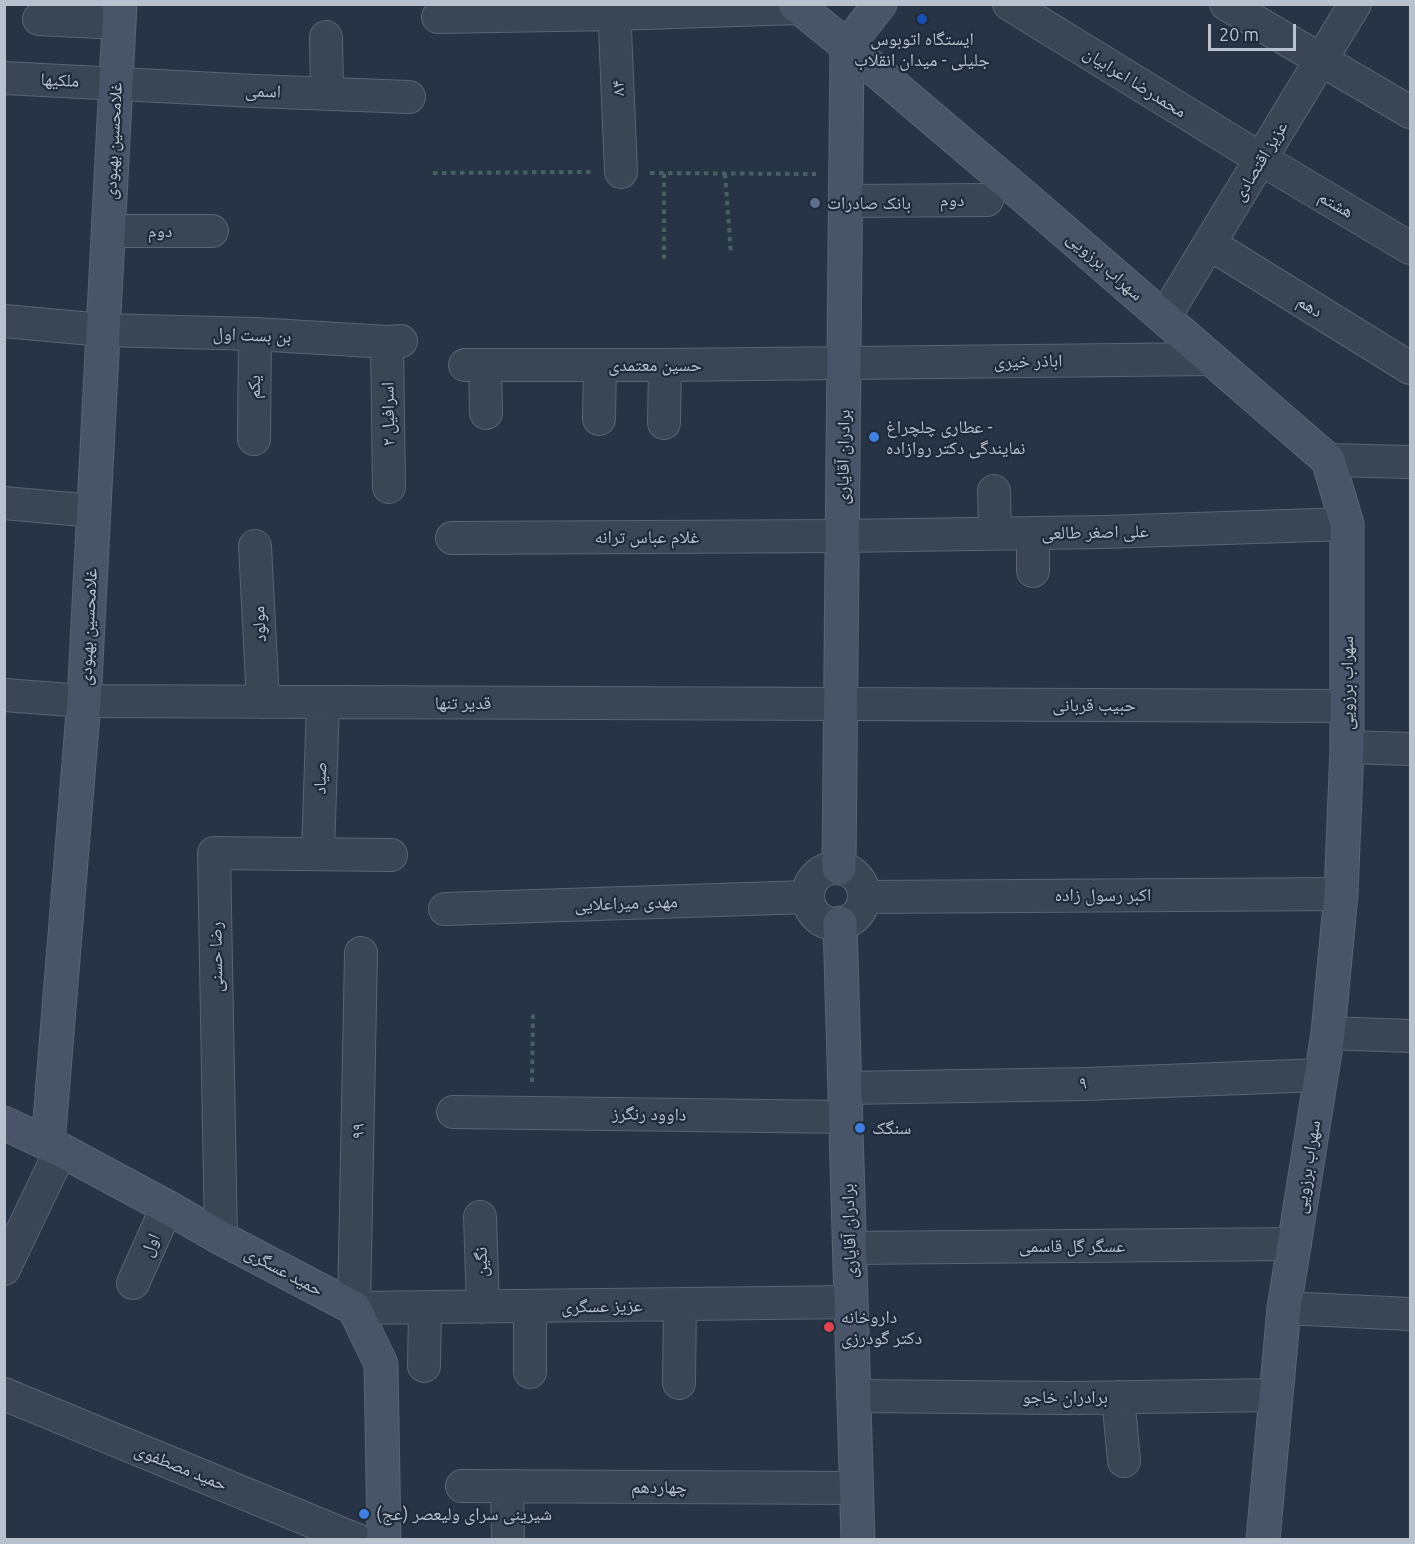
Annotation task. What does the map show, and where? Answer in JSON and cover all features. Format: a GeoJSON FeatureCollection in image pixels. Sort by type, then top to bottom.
{"type":"FeatureCollection","features":[{"type":"Feature","properties":{"kind":"main road"},"geometry":{"type":"LineString","coordinates":[[847,46],[880,4]]}},
{"type":"Feature","properties":{"kind":"main road","name":"سهراب برزویی"},"geometry":{"type":"LineString","coordinates":[[797,6],[847,46],[1328,459],[1347,524],[1347,747],[1341,894],[1328,1033],[1284,1308],[1263,1539]]}},
{"type":"Feature","properties":{"kind":"main road","name":"غلامحسین بهبودی"},"geometry":{"type":"LineString","coordinates":[[54,1147],[84,701],[119,14]]}},
{"type":"Feature","properties":{"kind":"main road","name":"برادران آقایاری"},"geometry":{"type":"LineString","coordinates":[[839,868],[847,46]]}},
{"type":"Feature","properties":{"kind":"main road","name":"برادران آقایاری"},"geometry":{"type":"LineString","coordinates":[[840,923],[858,1539]]}},
{"type":"Feature","properties":{"kind":"main road","name":"حمید عسگری"},"geometry":{"type":"LineString","coordinates":[[4,1123],[54,1147],[354,1308]]}},
{"type":"Feature","properties":{"kind":"main road"},"geometry":{"type":"LineString","coordinates":[[354,1308],[381,1364],[384,1539]]}},
{"type":"Feature","properties":{"kind":"street","name":"محمدرضا اعرابیان"},"geometry":{"type":"LineString","coordinates":[[1009,4],[1261,159]]}},
{"type":"Feature","properties":{"kind":"street"},"geometry":{"type":"LineString","coordinates":[[1226,4],[1410,112]]}},
{"type":"Feature","properties":{"kind":"street","name":"عزیز اقتصادی"},"geometry":{"type":"LineString","coordinates":[[1164,318],[1355,4]]}},
{"type":"Feature","properties":{"kind":"street"},"geometry":{"type":"LineString","coordinates":[[438,17],[614,9],[797,6]]}},
{"type":"Feature","properties":{"kind":"street","name":"۸۴"},"geometry":{"type":"LineString","coordinates":[[614,9],[621,172]]}},
{"type":"Feature","properties":{"kind":"street"},"geometry":{"type":"LineString","coordinates":[[39,19],[119,14]]}},
{"type":"Feature","properties":{"kind":"street"},"geometry":{"type":"LineString","coordinates":[[326,37],[327,93]]}},
{"type":"Feature","properties":{"kind":"street","name":"ملکیها"},"geometry":{"type":"LineString","coordinates":[[4,78],[116,83]]}},
{"type":"Feature","properties":{"kind":"street","name":"اسمی"},"geometry":{"type":"LineString","coordinates":[[116,83],[409,97]]}},
{"type":"Feature","properties":{"kind":"street","name":"هشتم"},"geometry":{"type":"LineString","coordinates":[[1261,159],[1410,248]]}},
{"type":"Feature","properties":{"kind":"street","name":"دوم"},"geometry":{"type":"LineString","coordinates":[[845,201],[987,200]]}},
{"type":"Feature","properties":{"kind":"street","name":"دوم"},"geometry":{"type":"LineString","coordinates":[[108,231],[212,231]]}},
{"type":"Feature","properties":{"kind":"street","name":"دهم"},"geometry":{"type":"LineString","coordinates":[[1210,244],[1410,368]]}},
{"type":"Feature","properties":{"kind":"street","name":"بن بست اول"},"geometry":{"type":"LineString","coordinates":[[4,321],[103,330],[394,341]]}},
{"type":"Feature","properties":{"kind":"street","name":"یکم"},"geometry":{"type":"LineString","coordinates":[[254,439],[255,334]]}},
{"type":"Feature","properties":{"kind":"street","name":"اسرافیل ۲"},"geometry":{"type":"LineString","coordinates":[[389,487],[394,341]]}},
{"type":"Feature","properties":{"kind":"street","name":"اباذر خیری"},"geometry":{"type":"LineString","coordinates":[[844,363],[1212,359]]}},
{"type":"Feature","properties":{"kind":"street","name":"حسین معتمدی"},"geometry":{"type":"LineString","coordinates":[[486,413],[475,365],[844,363]]}},
{"type":"Feature","properties":{"kind":"street"},"geometry":{"type":"LineString","coordinates":[[599,419],[600,365]]}},
{"type":"Feature","properties":{"kind":"street"},"geometry":{"type":"LineString","coordinates":[[664,423],[665,365]]}},
{"type":"Feature","properties":{"kind":"street"},"geometry":{"type":"LineString","coordinates":[[1328,459],[1410,462]]}},
{"type":"Feature","properties":{"kind":"street"},"geometry":{"type":"LineString","coordinates":[[994,491],[995,533]]}},
{"type":"Feature","properties":{"kind":"street"},"geometry":{"type":"LineString","coordinates":[[4,503],[94,511]]}},
{"type":"Feature","properties":{"kind":"street","name":"علی اصغر طالعی"},"geometry":{"type":"LineString","coordinates":[[842,536],[1104,532],[1347,524]]}},
{"type":"Feature","properties":{"kind":"street"},"geometry":{"type":"LineString","coordinates":[[1033,533],[1033,571]]}},
{"type":"Feature","properties":{"kind":"street","name":"غلام عباس ترانه"},"geometry":{"type":"LineString","coordinates":[[452,538],[842,536]]}},
{"type":"Feature","properties":{"kind":"street","name":"مولود"},"geometry":{"type":"LineString","coordinates":[[255,546],[263,702]]}},
{"type":"Feature","properties":{"kind":"street","name":"قدیر تنها"},"geometry":{"type":"LineString","coordinates":[[4,695],[84,701],[841,704]]}},
{"type":"Feature","properties":{"kind":"street","name":"صیاد"},"geometry":{"type":"LineString","coordinates":[[318,853],[323,702]]}},
{"type":"Feature","properties":{"kind":"street","name":"حبیب قربانی"},"geometry":{"type":"LineString","coordinates":[[841,704],[1347,706]]}},
{"type":"Feature","properties":{"kind":"street"},"geometry":{"type":"LineString","coordinates":[[1347,747],[1410,749]]}},
{"type":"Feature","properties":{"kind":"street","name":"رضا حسنی"},"geometry":{"type":"LineString","coordinates":[[221,1238],[214,854],[391,855]]}},
{"type":"Feature","properties":{"kind":"street"},"geometry":{"type":"LineString","coordinates":[[839,868],[860,881],[864,897],[857,914],[849,920],[831,924],[815,915],[810,906],[808,889],[817,875],[823,871],[839,868]]}},
{"type":"Feature","properties":{"kind":"street","name":"اکبر رسول زاده"},"geometry":{"type":"LineString","coordinates":[[864,897],[1341,894]]}},
{"type":"Feature","properties":{"kind":"street","name":"مهدی میراعلایی"},"geometry":{"type":"LineString","coordinates":[[445,909],[808,897]]}},
{"type":"Feature","properties":{"kind":"street","name":"۹۹"},"geometry":{"type":"LineString","coordinates":[[354,1308],[361,953]]}},
{"type":"Feature","properties":{"kind":"street"},"geometry":{"type":"LineString","coordinates":[[1328,1033],[1410,1036]]}},
{"type":"Feature","properties":{"kind":"street","name":"۹"},"geometry":{"type":"LineString","coordinates":[[845,1103],[1098,1083],[1321,1075]]}},
{"type":"Feature","properties":{"kind":"street","name":"داوود رنگرز"},"geometry":{"type":"LineString","coordinates":[[453,1112],[531,1113],[845,1103]]}},
{"type":"Feature","properties":{"kind":"street","name":"غلامحسین بهبودی"},"geometry":{"type":"LineString","coordinates":[[4,1238],[54,1147]]}},
{"type":"Feature","properties":{"kind":"street","name":"غلامحسین بهبودی"},"geometry":{"type":"LineString","coordinates":[[4,1269],[54,1147]]}},
{"type":"Feature","properties":{"kind":"street","name":"اول"},"geometry":{"type":"LineString","coordinates":[[133,1283],[167,1207]]}},
{"type":"Feature","properties":{"kind":"street","name":"نگین"},"geometry":{"type":"LineString","coordinates":[[480,1217],[483,1307]]}},
{"type":"Feature","properties":{"kind":"street","name":"عسگر گل قاسمی"},"geometry":{"type":"LineString","coordinates":[[849,1248],[1295,1244]]}},
{"type":"Feature","properties":{"kind":"street","name":"عزیز عسگری"},"geometry":{"type":"LineString","coordinates":[[354,1308],[851,1302]]}},
{"type":"Feature","properties":{"kind":"street"},"geometry":{"type":"LineString","coordinates":[[679,1383],[680,1305]]}},
{"type":"Feature","properties":{"kind":"street"},"geometry":{"type":"LineString","coordinates":[[530,1306],[530,1372]]}},
{"type":"Feature","properties":{"kind":"street"},"geometry":{"type":"LineString","coordinates":[[424,1366],[425,1308]]}},
{"type":"Feature","properties":{"kind":"street"},"geometry":{"type":"LineString","coordinates":[[1284,1308],[1410,1314]]}},
{"type":"Feature","properties":{"kind":"street","name":"حمید مصطفوی"},"geometry":{"type":"LineString","coordinates":[[4,1394],[357,1539]]}},
{"type":"Feature","properties":{"kind":"street","name":"برادران خاجو"},"geometry":{"type":"LineString","coordinates":[[853,1396],[1276,1395]]}},
{"type":"Feature","properties":{"kind":"street"},"geometry":{"type":"LineString","coordinates":[[1119,1397],[1124,1461]]}},
{"type":"Feature","properties":{"kind":"street","name":"چهاردهم"},"geometry":{"type":"LineString","coordinates":[[462,1486],[856,1488]]}},
{"type":"Feature","properties":{"kind":"street"},"geometry":{"type":"LineString","coordinates":[[507,1486],[508,1539]]}},
{"type":"Feature","properties":{"kind":"path"},"geometry":{"type":"LineString","coordinates":[[664,173],[664,259]]}},
{"type":"Feature","properties":{"kind":"path"},"geometry":{"type":"LineString","coordinates":[[725,174],[731,254]]}},
{"type":"Feature","properties":{"kind":"path"},"geometry":{"type":"LineString","coordinates":[[531,1113],[533,1010]]}},
{"type":"Feature","properties":{"kind":"place","name":"ایستگاه اتوبوس جلیلی - میدان انقلاب"},"geometry":{"type":"Point","coordinates":[922,19]}},
{"type":"Feature","properties":{"kind":"place","name":"بانک صادرات"},"geometry":{"type":"Point","coordinates":[815,203]}},
{"type":"Feature","properties":{"kind":"place","name":"عطاری چلچراغ - نمایندگی دکتر روازاده"},"geometry":{"type":"Point","coordinates":[874,437]}},
{"type":"Feature","properties":{"kind":"place","name":"سنگک"},"geometry":{"type":"Point","coordinates":[860,1128]}},
{"type":"Feature","properties":{"kind":"place","name":"داروخانه دکتر گودرزی"},"geometry":{"type":"Point","coordinates":[829,1327]}},
{"type":"Feature","properties":{"kind":"place","name":"شیرینی سرای ولیعصر (عج)"},"geometry":{"type":"Point","coordinates":[364,1514]}}]}
